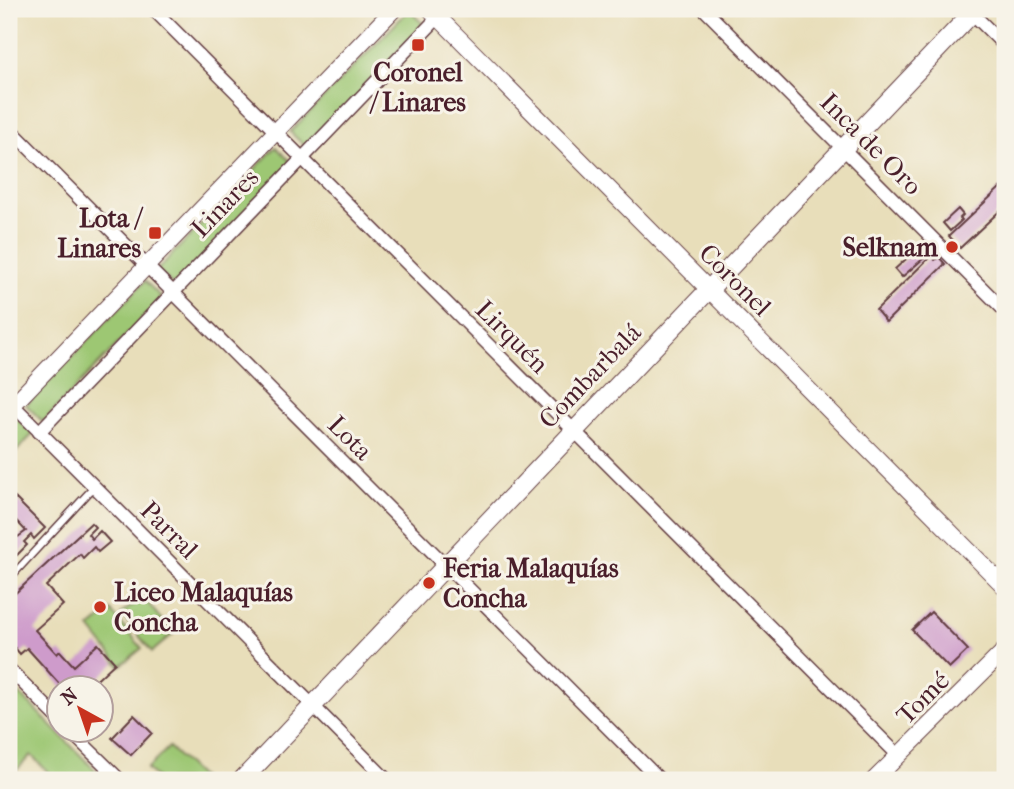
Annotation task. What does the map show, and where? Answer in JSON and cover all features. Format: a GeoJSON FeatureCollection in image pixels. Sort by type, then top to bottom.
{"type":"FeatureCollection","features":[{"type":"Feature","properties":{"kind":"main road","name":"Combarbalá"},"geometry":{"type":"LineString","coordinates":[[242,780],[972,10]]}},
{"type":"Feature","properties":{"kind":"street","name":"Lirquén"},"geometry":{"type":"LineString","coordinates":[[153,9],[899,756]]}},
{"type":"Feature","properties":{"kind":"street","name":"Linares"},"geometry":{"type":"LineString","coordinates":[[10,405],[394,9]]}},
{"type":"Feature","properties":{"kind":"street","name":"Inca de Oro"},"geometry":{"type":"LineString","coordinates":[[704,9],[1005,311]]}},
{"type":"Feature","properties":{"kind":"street"},"geometry":{"type":"LineString","coordinates":[[972,10],[1005,46]]}},
{"type":"Feature","properties":{"kind":"street","name":"Linares"},"geometry":{"type":"LineString","coordinates":[[39,432],[438,12]]}},
{"type":"Feature","properties":{"kind":"street","name":"Coronel"},"geometry":{"type":"LineString","coordinates":[[438,12],[709,290],[1005,587]]}},
{"type":"Feature","properties":{"kind":"street","name":"Lota"},"geometry":{"type":"LineString","coordinates":[[9,128],[660,780]]}},
{"type":"Feature","properties":{"kind":"street","name":"Parral"},"geometry":{"type":"LineString","coordinates":[[10,405],[387,780]]}},
{"type":"Feature","properties":{"kind":"street","name":"Tomé"},"geometry":{"type":"LineString","coordinates":[[876,780],[1005,650]]}},
{"type":"Feature","properties":{"kind":"street"},"geometry":{"type":"LineString","coordinates":[[9,669],[46,706]]}},
{"type":"Feature","properties":{"kind":"street"},"geometry":{"type":"LineString","coordinates":[[83,744],[120,780]]}},
{"type":"Feature","properties":{"kind":"lane"},"geometry":{"type":"LineString","coordinates":[[9,579],[94,487]]}},
{"type":"Feature","properties":{"kind":"green space"},"geometry":{"type":"Polygon","coordinates":[[[409,10],[426,27],[308,149],[290,132],[409,10]]]}},
{"type":"Feature","properties":{"kind":"green space"},"geometry":{"type":"Polygon","coordinates":[[[276,147],[293,164],[175,287],[157,270],[276,147]]]}},
{"type":"Feature","properties":{"kind":"green space"},"geometry":{"type":"Polygon","coordinates":[[[145,281],[162,298],[43,422],[26,405],[145,281]]]}},
{"type":"Feature","properties":{"kind":"green space"},"geometry":{"type":"Polygon","coordinates":[[[15,417],[33,434],[9,459],[9,423],[15,417]]]}},
{"type":"Feature","properties":{"kind":"green space"},"geometry":{"type":"Polygon","coordinates":[[[143,597],[173,634],[152,652],[121,614],[143,597]]]}},
{"type":"Feature","properties":{"kind":"green space"},"geometry":{"type":"Polygon","coordinates":[[[111,611],[142,648],[120,666],[90,628],[111,611]]]}},
{"type":"Feature","properties":{"kind":"green space"},"geometry":{"type":"Polygon","coordinates":[[[9,683],[46,720],[46,744],[69,744],[105,780],[56,780],[31,755],[9,778],[9,683]]]}},
{"type":"Feature","properties":{"kind":"green space"},"geometry":{"type":"Polygon","coordinates":[[[169,747],[203,780],[159,780],[147,769],[169,747]]]}},
{"type":"Feature","properties":{"kind":"building"},"geometry":{"type":"Polygon","coordinates":[[[1002,186],[1005,190],[1005,206],[960,248],[949,236],[1002,186]]]}},
{"type":"Feature","properties":{"kind":"building"},"geometry":{"type":"Polygon","coordinates":[[[958,209],[963,215],[960,218],[962,220],[950,231],[943,223],[958,209]]]}},
{"type":"Feature","properties":{"kind":"building"},"geometry":{"type":"Polygon","coordinates":[[[916,250],[924,258],[902,277],[895,269],[916,250]]]}},
{"type":"Feature","properties":{"kind":"building"},"geometry":{"type":"Polygon","coordinates":[[[931,256],[935,260],[939,257],[945,264],[886,322],[876,310],[931,256]]]}},
{"type":"Feature","properties":{"kind":"building"},"geometry":{"type":"Polygon","coordinates":[[[11,494],[45,528],[34,539],[31,535],[24,542],[27,545],[17,555],[14,552],[9,558],[9,527],[18,537],[26,531],[9,513],[11,494]]]}},
{"type":"Feature","properties":{"kind":"building"},"geometry":{"type":"Polygon","coordinates":[[[91,523],[95,527],[88,534],[92,539],[100,531],[110,542],[98,552],[94,547],[83,558],[80,554],[46,586],[63,605],[35,630],[57,654],[60,651],[74,666],[98,644],[115,663],[103,674],[50,674],[27,648],[20,654],[9,641],[9,599],[91,523]]]}},
{"type":"Feature","properties":{"kind":"building"},"geometry":{"type":"Polygon","coordinates":[[[931,612],[968,650],[949,668],[912,630],[931,612]]]}},
{"type":"Feature","properties":{"kind":"building"},"geometry":{"type":"Polygon","coordinates":[[[134,715],[152,733],[131,755],[116,742],[116,734],[134,715]]]}},
{"type":"Feature","properties":{"kind":"place","name":"Coronel / Linares"},"geometry":{"type":"Point","coordinates":[418,45]}},
{"type":"Feature","properties":{"kind":"place","name":"Lota / Linares"},"geometry":{"type":"Point","coordinates":[155,233]}},
{"type":"Feature","properties":{"kind":"place","name":"Selknam"},"geometry":{"type":"Point","coordinates":[952,247]}},
{"type":"Feature","properties":{"kind":"place","name":"Feria Malaquías Concha"},"geometry":{"type":"Point","coordinates":[429,583]}},
{"type":"Feature","properties":{"kind":"place","name":"Liceo Malaquías Concha"},"geometry":{"type":"Point","coordinates":[100,607]}}]}
